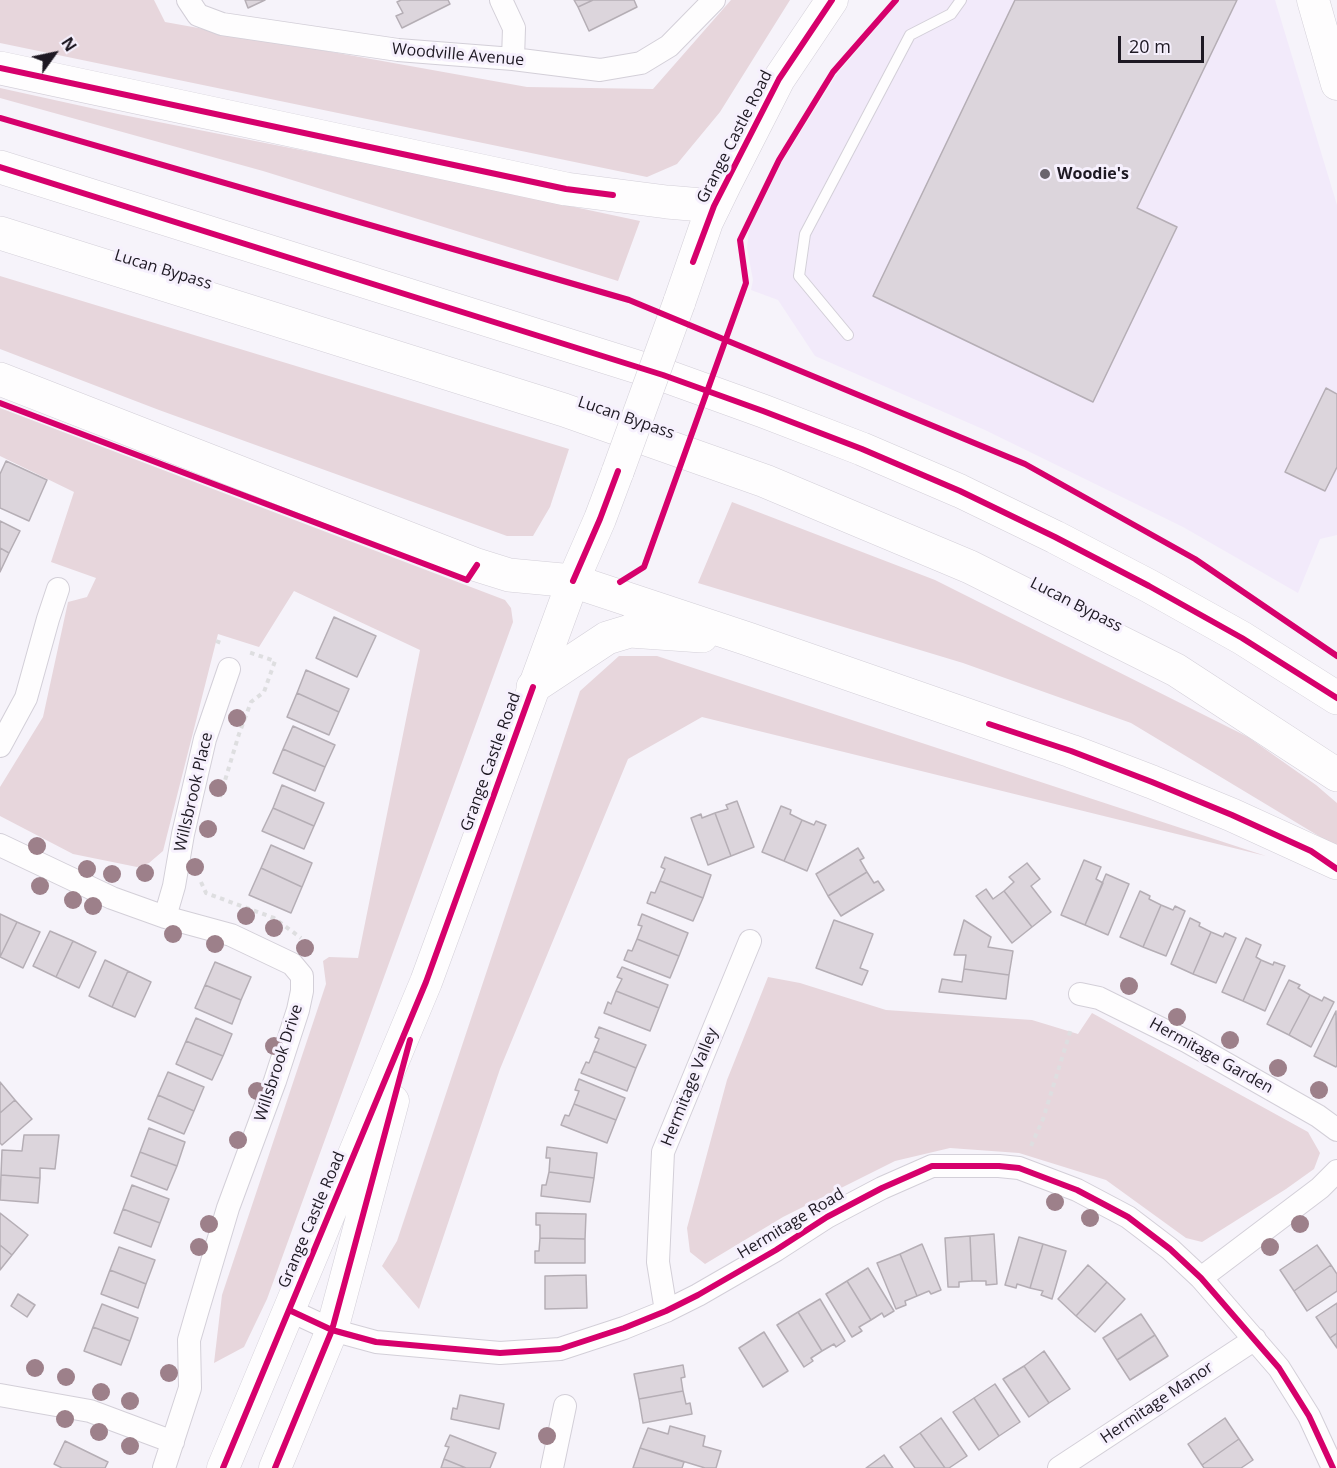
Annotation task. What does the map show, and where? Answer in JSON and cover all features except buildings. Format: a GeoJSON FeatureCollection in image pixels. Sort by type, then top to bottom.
{"type":"FeatureCollection","features":[{"type":"Feature","properties":{"kind":"highway"},"geometry":{"type":"LineString","coordinates":[[0,68],[566,189],[714,206]]}},
{"type":"Feature","properties":{"kind":"highway"},"geometry":{"type":"LineString","coordinates":[[0,166],[663,375],[862,449],[1002,512],[1149,586],[1242,638],[1337,698]]}},
{"type":"Feature","properties":{"kind":"highway","name":"Lucan Bypass"},"geometry":{"type":"LineString","coordinates":[[0,232],[564,410],[765,481],[970,567],[1176,670],[1337,775]]}},
{"type":"Feature","properties":{"kind":"highway"},"geometry":{"type":"LineString","coordinates":[[0,380],[477,565],[508,575],[573,581],[1071,751],[1232,815],[1328,861]]}},
{"type":"Feature","properties":{"kind":"highway"},"geometry":{"type":"LineString","coordinates":[[533,687],[607,638],[630,631],[748,639]]}},
{"type":"Feature","properties":{"kind":"main road","name":"Grange Castle Road"},"geometry":{"type":"LineString","coordinates":[[223,1468],[426,982],[533,687],[573,581],[600,519],[714,206],[779,79],[832,0]]}},
{"type":"Feature","properties":{"kind":"main road"},"geometry":{"type":"LineString","coordinates":[[1313,0],[1337,84]]}},
{"type":"Feature","properties":{"kind":"main road","name":"Grange Castle Road"},"geometry":{"type":"LineString","coordinates":[[275,1468],[332,1330],[426,982]]}},
{"type":"Feature","properties":{"kind":"street","name":"Woodville Avenue"},"geometry":{"type":"LineString","coordinates":[[188,0],[198,15],[222,24],[398,50],[513,59],[600,70],[641,63],[669,46],[714,0]]}},
{"type":"Feature","properties":{"kind":"street"},"geometry":{"type":"LineString","coordinates":[[501,0],[513,28],[513,59]]}},
{"type":"Feature","properties":{"kind":"street"},"geometry":{"type":"LineString","coordinates":[[0,746],[26,698],[58,589]]}},
{"type":"Feature","properties":{"kind":"street","name":"Willsbrook Place"},"geometry":{"type":"LineString","coordinates":[[165,917],[174,886],[183,834],[205,739],[229,669]]}},
{"type":"Feature","properties":{"kind":"street","name":"Willsbrook Drive"},"geometry":{"type":"LineString","coordinates":[[0,845],[112,898],[165,917],[231,935],[292,964],[302,975],[302,991],[275,1081],[245,1158],[189,1340],[190,1388],[164,1468]]}},
{"type":"Feature","properties":{"kind":"street","name":"Hermitage Valley"},"geometry":{"type":"LineString","coordinates":[[666,1311],[658,1262],[663,1152],[750,941]]}},
{"type":"Feature","properties":{"kind":"street","name":"Hermitage Garden"},"geometry":{"type":"LineString","coordinates":[[1080,994],[1099,998],[1188,1042],[1310,1111],[1337,1130]]}},
{"type":"Feature","properties":{"kind":"street","name":"Hermitage Road"},"geometry":{"type":"LineString","coordinates":[[289,1310],[332,1330],[376,1342],[500,1353],[560,1349],[624,1328],[666,1311],[756,1261],[827,1216],[932,1166],[1019,1168],[1077,1190],[1128,1217],[1170,1249],[1201,1278],[1279,1368],[1309,1416],[1333,1468]]}},
{"type":"Feature","properties":{"kind":"street"},"geometry":{"type":"LineString","coordinates":[[1201,1278],[1320,1188],[1337,1171]]}},
{"type":"Feature","properties":{"kind":"street","name":"Hermitage Manor"},"geometry":{"type":"LineString","coordinates":[[1059,1468],[1255,1339]]}},
{"type":"Feature","properties":{"kind":"street"},"geometry":{"type":"LineString","coordinates":[[0,1395],[90,1411],[173,1442]]}},
{"type":"Feature","properties":{"kind":"street"},"geometry":{"type":"LineString","coordinates":[[552,1468],[565,1406]]}},
{"type":"Feature","properties":{"kind":"lane"},"geometry":{"type":"LineString","coordinates":[[848,335],[799,276],[805,234],[910,35],[951,14],[961,0]]}},
{"type":"Feature","properties":{"kind":"path"},"geometry":{"type":"LineString","coordinates":[[216,641],[234,647]]}},
{"type":"Feature","properties":{"kind":"path"},"geometry":{"type":"LineString","coordinates":[[218,805],[248,708],[251,702],[264,692],[275,661],[243,651]]}},
{"type":"Feature","properties":{"kind":"path"},"geometry":{"type":"LineString","coordinates":[[198,875],[206,893],[273,918],[302,939]]}},
{"type":"Feature","properties":{"kind":"path"},"geometry":{"type":"LineString","coordinates":[[1028,1150],[1043,1119],[1071,1029]]}},
{"type":"Feature","properties":{"kind":"shaded area"},"geometry":{"type":"Polygon","coordinates":[[[0,0],[154,0],[165,22],[527,87],[653,89],[731,0],[790,0],[720,112],[677,164],[647,177],[0,43],[0,0]]]}},
{"type":"Feature","properties":{"kind":"shaded area"},"geometry":{"type":"Polygon","coordinates":[[[900,0],[1275,0],[1337,205],[1337,535],[1320,539],[1298,593],[1183,527],[985,430],[815,356],[778,300],[751,290],[753,280],[747,248],[749,228],[782,162],[837,74],[900,0]]]}},
{"type":"Feature","properties":{"kind":"shaded area"},"geometry":{"type":"Polygon","coordinates":[[[0,88],[640,221],[618,281],[263,171],[0,98],[0,88]]]}},
{"type":"Feature","properties":{"kind":"shaded area"},"geometry":{"type":"Polygon","coordinates":[[[0,276],[569,449],[550,507],[533,536],[507,536],[159,410],[0,349],[0,276]]]}},
{"type":"Feature","properties":{"kind":"shaded area"},"geometry":{"type":"Polygon","coordinates":[[[0,408],[505,600],[511,608],[513,622],[267,1299],[244,1347],[214,1363],[222,1295],[326,984],[323,961],[329,957],[358,958],[420,650],[294,591],[259,647],[218,634],[163,851],[149,863],[137,867],[73,854],[0,816],[0,787],[43,717],[68,602],[87,597],[96,578],[51,562],[74,492],[0,456],[0,408]]]}},
{"type":"Feature","properties":{"kind":"shaded area"},"geometry":{"type":"Polygon","coordinates":[[[732,502],[935,580],[1248,737],[1316,785],[1337,803],[1337,847],[1131,723],[963,663],[698,583],[732,502]]]}},
{"type":"Feature","properties":{"kind":"shaded area"},"geometry":{"type":"Polygon","coordinates":[[[619,656],[657,656],[1266,856],[702,717],[628,759],[500,1069],[419,1309],[382,1266],[397,1241],[580,691],[619,656]]]}},
{"type":"Feature","properties":{"kind":"shaded area"},"geometry":{"type":"Polygon","coordinates":[[[768,977],[800,983],[886,1010],[1032,1020],[1078,1034],[1092,1013],[1308,1132],[1320,1153],[1314,1169],[1202,1242],[1186,1238],[1106,1180],[1019,1153],[950,1148],[895,1161],[783,1217],[705,1264],[690,1252],[687,1228],[727,1080],[768,977]]]}},
{"type":"Feature","properties":{"kind":"cycle path"},"geometry":{"type":"LineString","coordinates":[[693,262],[714,206],[779,79],[832,0]]}},
{"type":"Feature","properties":{"kind":"cycle path"},"geometry":{"type":"LineString","coordinates":[[620,582],[644,567],[746,283],[740,240],[779,160],[833,72],[896,0]]}},
{"type":"Feature","properties":{"kind":"cycle path"},"geometry":{"type":"LineString","coordinates":[[0,68],[566,189],[613,195]]}},
{"type":"Feature","properties":{"kind":"cycle path"},"geometry":{"type":"LineString","coordinates":[[0,118],[629,300],[1025,464],[1195,559],[1337,656]]}},
{"type":"Feature","properties":{"kind":"cycle path"},"geometry":{"type":"LineString","coordinates":[[0,167],[663,375],[862,449],[960,491],[1149,586],[1242,638],[1337,698]]}},
{"type":"Feature","properties":{"kind":"cycle path"},"geometry":{"type":"LineString","coordinates":[[0,403],[467,580],[477,565]]}},
{"type":"Feature","properties":{"kind":"cycle path"},"geometry":{"type":"LineString","coordinates":[[573,581],[618,471]]}},
{"type":"Feature","properties":{"kind":"cycle path"},"geometry":{"type":"LineString","coordinates":[[223,1468],[426,982],[533,687]]}},
{"type":"Feature","properties":{"kind":"cycle path"},"geometry":{"type":"LineString","coordinates":[[989,724],[1071,751],[1232,815],[1311,851],[1337,869]]}},
{"type":"Feature","properties":{"kind":"cycle path"},"geometry":{"type":"LineString","coordinates":[[275,1468],[332,1330],[410,1040]]}},
{"type":"Feature","properties":{"kind":"cycle path"},"geometry":{"type":"LineString","coordinates":[[289,1310],[332,1330],[376,1342],[500,1353],[560,1349],[624,1328],[666,1311],[776,1250],[827,1217],[882,1188],[932,1166],[1019,1168],[1077,1190],[1128,1217],[1170,1249],[1201,1278],[1279,1368],[1309,1416],[1333,1468]]}},
{"type":"Feature","properties":{"kind":"place","name":"Woodie's"},"geometry":{"type":"Point","coordinates":[1045,174]}}]}
